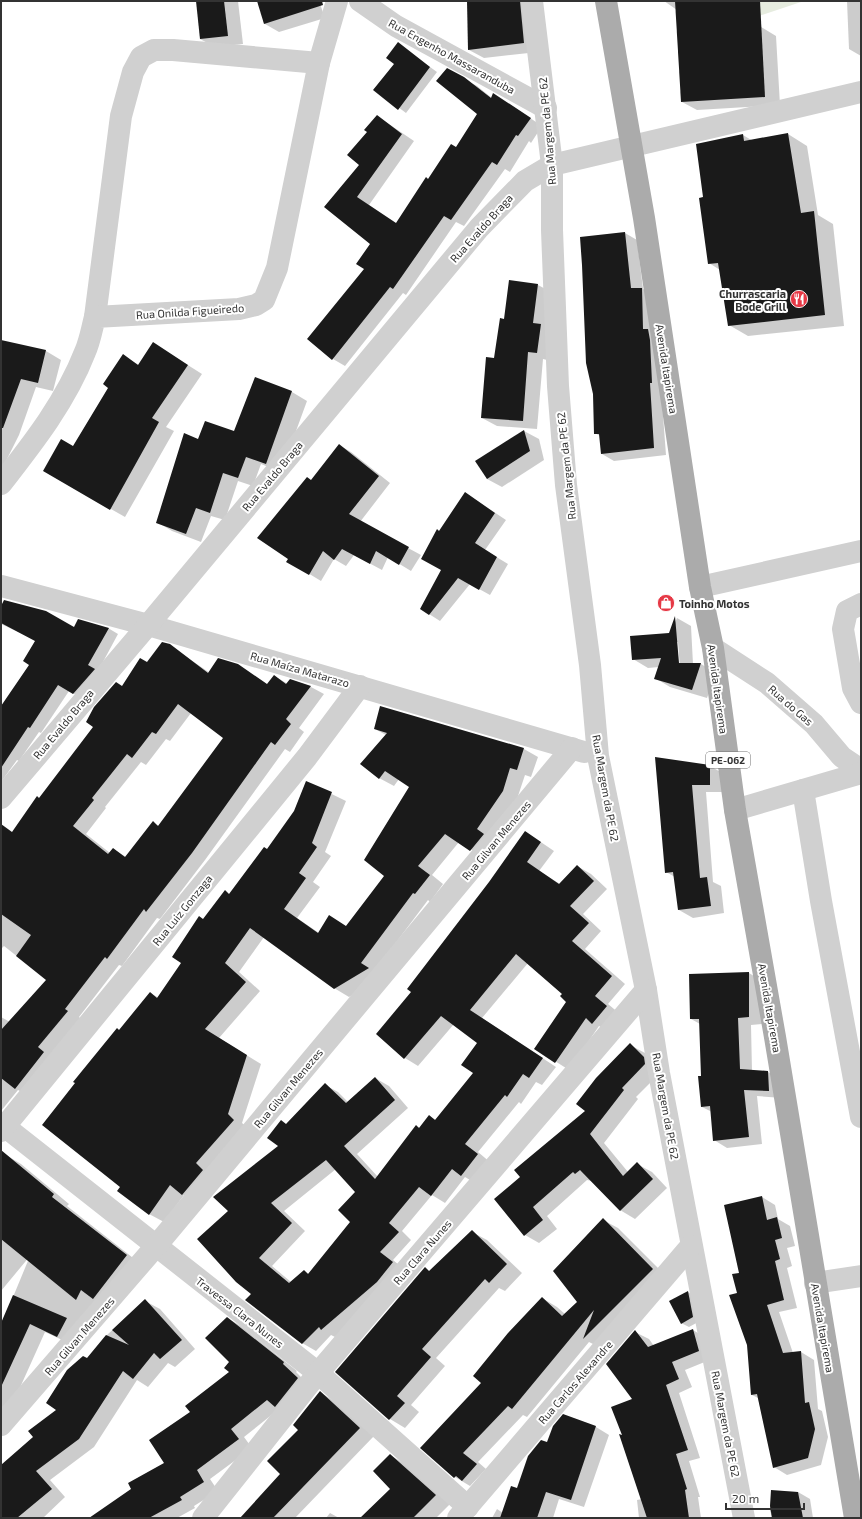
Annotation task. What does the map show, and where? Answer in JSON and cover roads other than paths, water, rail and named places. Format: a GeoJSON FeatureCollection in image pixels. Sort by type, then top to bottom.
{"type":"FeatureCollection","features":[{"type":"Feature","properties":{"kind":"main road","name":"Avenida Itapirema"},"geometry":{"type":"LineString","coordinates":[[606,1],[644,218],[700,587],[713,648],[735,810],[775,1037],[855,1518]]}},
{"type":"Feature","properties":{"kind":"street","name":"Rua Onilda Figueiredo"},"geometry":{"type":"LineString","coordinates":[[95,317],[239,309],[264,300],[277,268],[319,63],[336,1]]}},
{"type":"Feature","properties":{"kind":"street","name":"Rua Engenho Massaranduba"},"geometry":{"type":"LineString","coordinates":[[360,1],[396,26],[546,108]]}},
{"type":"Feature","properties":{"kind":"street","name":"Rua Margem da PE 62"},"geometry":{"type":"LineString","coordinates":[[532,1],[552,165],[552,230],[558,386],[566,485],[590,665],[598,756],[646,990],[659,1073],[743,1517]]}},
{"type":"Feature","properties":{"kind":"street"},"geometry":{"type":"LineString","coordinates":[[1,484],[58,406],[86,351],[95,317],[121,116],[133,72],[141,57],[154,50],[172,50],[319,63]]}},
{"type":"Feature","properties":{"kind":"street","name":"Rua Evaldo Braga"},"geometry":{"type":"LineString","coordinates":[[1,798],[148,625],[479,228],[525,181],[552,165],[861,92]]}},
{"type":"Feature","properties":{"kind":"street"},"geometry":{"type":"LineString","coordinates":[[700,587],[861,551]]}},
{"type":"Feature","properties":{"kind":"street","name":"Rua Maíza Matarazo"},"geometry":{"type":"LineString","coordinates":[[1,586],[148,625],[598,756]]}},
{"type":"Feature","properties":{"kind":"street"},"geometry":{"type":"LineString","coordinates":[[861,604],[847,611],[843,629],[853,688],[861,703]]}},
{"type":"Feature","properties":{"kind":"street","name":"Rua do Gas"},"geometry":{"type":"LineString","coordinates":[[713,648],[767,684],[814,724],[842,757],[861,772]]}},
{"type":"Feature","properties":{"kind":"street","name":"Rua Luiz Gonzaga"},"geometry":{"type":"LineString","coordinates":[[3,1128],[307,757],[360,686]]}},
{"type":"Feature","properties":{"kind":"street","name":"Rua Gilvan Menezes"},"geometry":{"type":"LineString","coordinates":[[1,1425],[156,1246],[572,748]]}},
{"type":"Feature","properties":{"kind":"street","name":"Rua do Gas"},"geometry":{"type":"LineString","coordinates":[[735,810],[861,772]]}},
{"type":"Feature","properties":{"kind":"street"},"geometry":{"type":"LineString","coordinates":[[803,790],[821,901],[861,1117]]}},
{"type":"Feature","properties":{"kind":"street","name":"Rua Clara Nunes"},"geometry":{"type":"LineString","coordinates":[[203,1518],[318,1373],[646,990]]}},
{"type":"Feature","properties":{"kind":"street","name":"Travessa Clara Nunes"},"geometry":{"type":"LineString","coordinates":[[3,1128],[318,1373],[463,1512]]}},
{"type":"Feature","properties":{"kind":"street","name":"Rua Carlos Alexandre"},"geometry":{"type":"LineString","coordinates":[[463,1512],[691,1246]]}},
{"type":"Feature","properties":{"kind":"street"},"geometry":{"type":"LineString","coordinates":[[815,1283],[861,1276]]}},
{"type":"Feature","properties":{"kind":"place","name":"Churrascaria Bode Grill"},"geometry":{"type":"Point","coordinates":[799,299]}},
{"type":"Feature","properties":{"kind":"place","name":"Toinho Motos"},"geometry":{"type":"Point","coordinates":[666,603]}}]}
